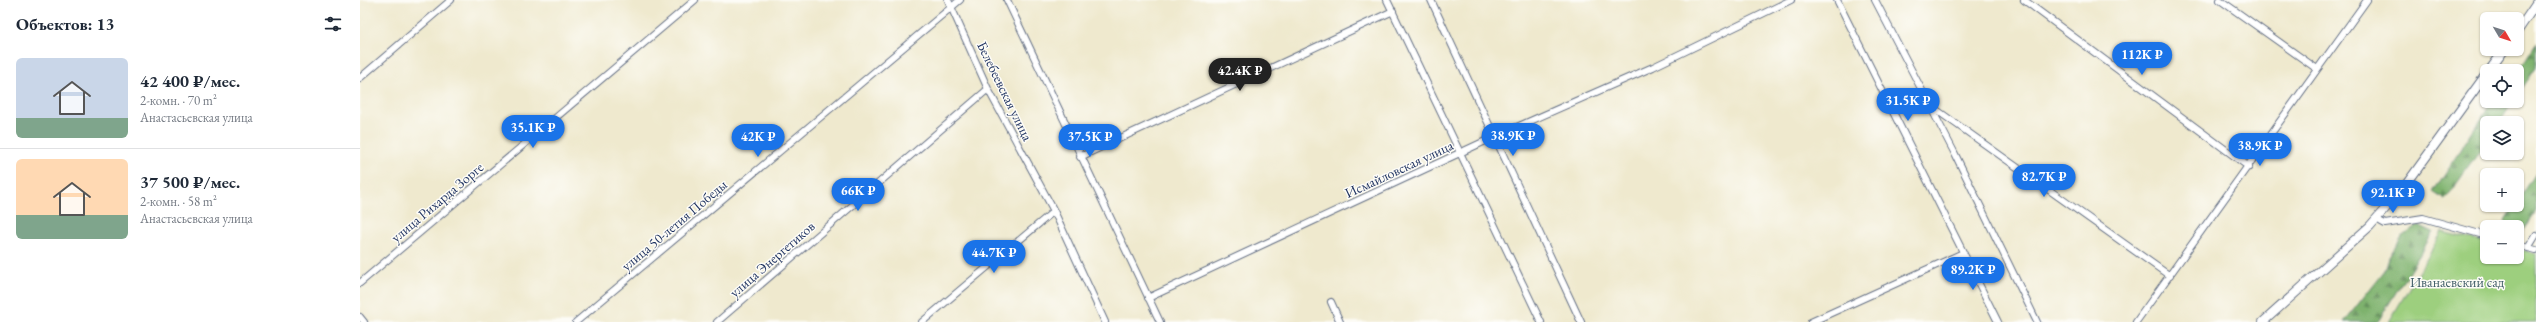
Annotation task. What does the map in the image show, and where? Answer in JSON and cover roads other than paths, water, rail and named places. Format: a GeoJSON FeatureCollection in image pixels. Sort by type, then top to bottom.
{"type":"FeatureCollection","features":[{"type":"Feature","properties":{"kind":"street"},"geometry":{"type":"LineString","coordinates":[[360,78],[451,0]]}},
{"type":"Feature","properties":{"kind":"street","name":"улица Рихарда Зорге"},"geometry":{"type":"LineString","coordinates":[[360,283],[695,0]]}},
{"type":"Feature","properties":{"kind":"street","name":"Белебеевская улица"},"geometry":{"type":"LineString","coordinates":[[948,0],[988,89],[1054,211],[1105,322]]}},
{"type":"Feature","properties":{"kind":"street","name":"улица 50-летия Победы"},"geometry":{"type":"LineString","coordinates":[[576,322],[960,0]]}},
{"type":"Feature","properties":{"kind":"street"},"geometry":{"type":"LineString","coordinates":[[1007,0],[1080,157],[1160,322]]}},
{"type":"Feature","properties":{"kind":"street"},"geometry":{"type":"LineString","coordinates":[[1387,0],[1459,155],[1541,322]]}},
{"type":"Feature","properties":{"kind":"street"},"geometry":{"type":"LineString","coordinates":[[1430,0],[1581,322]]}},
{"type":"Feature","properties":{"kind":"street","name":"Исмайловская улица"},"geometry":{"type":"LineString","coordinates":[[1148,298],[1459,155],[1494,137],[1653,67],[1791,0]]}},
{"type":"Feature","properties":{"kind":"street"},"geometry":{"type":"LineString","coordinates":[[1837,0],[1998,322]]}},
{"type":"Feature","properties":{"kind":"street"},"geometry":{"type":"LineString","coordinates":[[1875,0],[1930,105],[2037,322]]}},
{"type":"Feature","properties":{"kind":"street"},"geometry":{"type":"LineString","coordinates":[[2024,0],[2249,167]]}},
{"type":"Feature","properties":{"kind":"street"},"geometry":{"type":"LineString","coordinates":[[2220,0],[2317,69]]}},
{"type":"Feature","properties":{"kind":"street"},"geometry":{"type":"LineString","coordinates":[[2136,322],[2249,167],[2367,0]]}},
{"type":"Feature","properties":{"kind":"street"},"geometry":{"type":"LineString","coordinates":[[2524,22],[2536,4]]}},
{"type":"Feature","properties":{"kind":"street"},"geometry":{"type":"LineString","coordinates":[[1080,157],[1393,11]]}},
{"type":"Feature","properties":{"kind":"street"},"geometry":{"type":"LineString","coordinates":[[2263,322],[2321,272],[2376,219],[2405,186],[2480,83]]}},
{"type":"Feature","properties":{"kind":"street","name":"улица Энергетиков"},"geometry":{"type":"LineString","coordinates":[[717,322],[988,89]]}},
{"type":"Feature","properties":{"kind":"street"},"geometry":{"type":"LineString","coordinates":[[1930,105],[2170,276]]}},
{"type":"Feature","properties":{"kind":"street"},"geometry":{"type":"LineString","coordinates":[[922,322],[1054,211]]}},
{"type":"Feature","properties":{"kind":"street"},"geometry":{"type":"LineString","coordinates":[[2376,219],[2385,224],[2423,218],[2480,234]]}},
{"type":"Feature","properties":{"kind":"street"},"geometry":{"type":"LineString","coordinates":[[2528,248],[2536,235]]}},
{"type":"Feature","properties":{"kind":"street"},"geometry":{"type":"LineString","coordinates":[[2524,247],[2536,250]]}},
{"type":"Feature","properties":{"kind":"street"},"geometry":{"type":"LineString","coordinates":[[1811,322],[1963,253]]}},
{"type":"Feature","properties":{"kind":"street"},"geometry":{"type":"LineString","coordinates":[[1331,302],[1340,322]]}},
{"type":"Feature","properties":{"kind":"street"},"geometry":{"type":"LineString","coordinates":[[360,317],[364,322]]}},
{"type":"Feature","properties":{"kind":"park label","name":"Иванаевский сад"},"geometry":{"type":"Point","coordinates":[2457,282]}}]}
